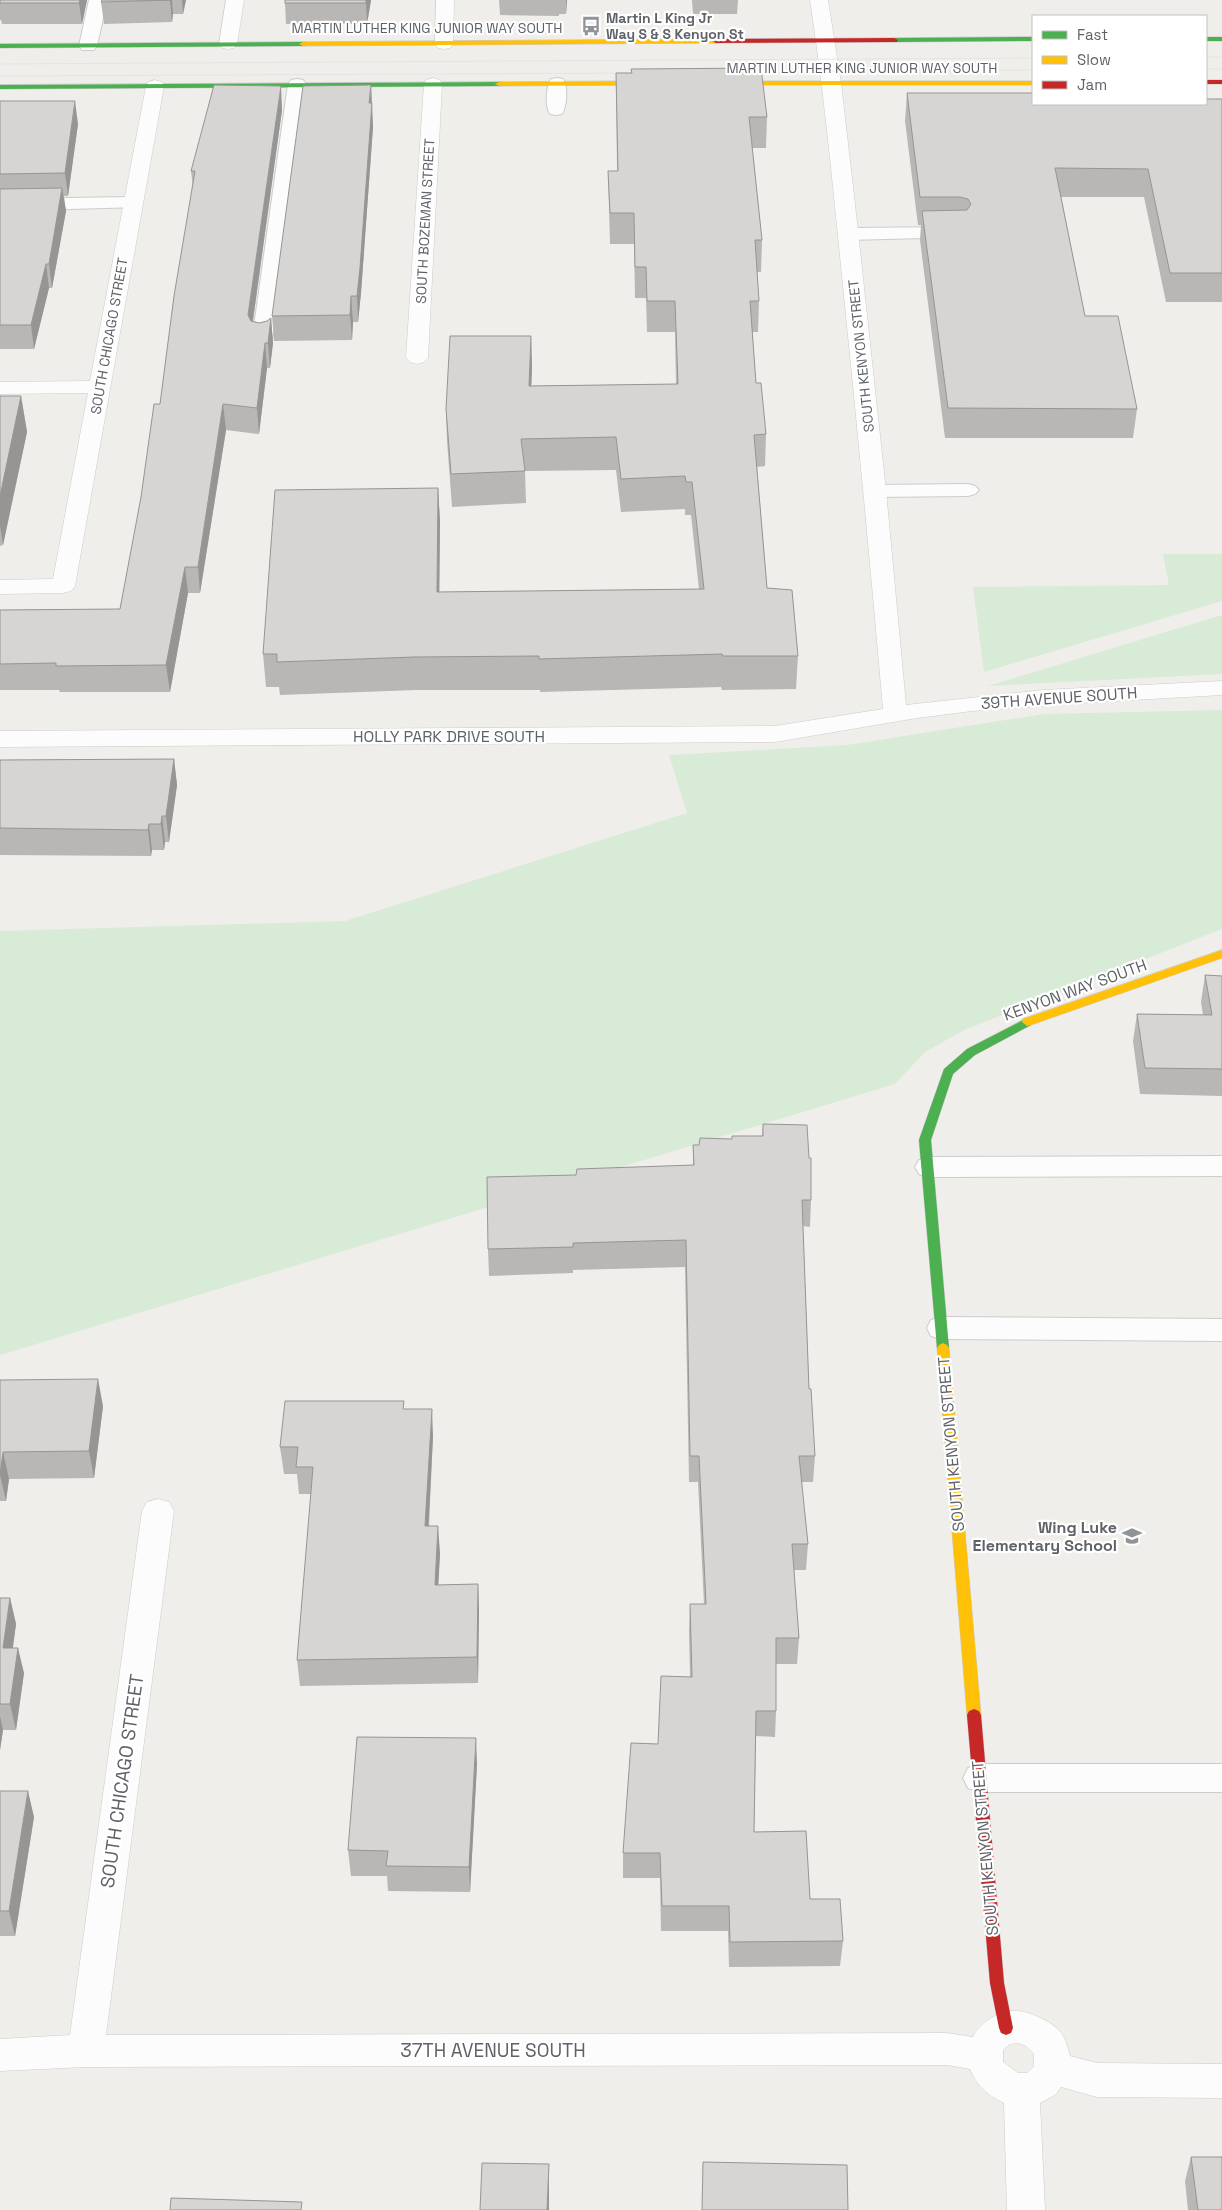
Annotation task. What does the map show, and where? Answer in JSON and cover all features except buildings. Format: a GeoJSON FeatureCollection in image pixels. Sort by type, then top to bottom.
{"type":"FeatureCollection","features":[{"type":"Feature","properties":{"kind":"main road"},"geometry":{"type":"LineString","coordinates":[[1207,39],[1222,39]]}},
{"type":"Feature","properties":{"kind":"main road","name":"MARTIN LUTHER KING JUNIOR WAY SOUTH"},"geometry":{"type":"LineString","coordinates":[[0,46],[1032,40]]}},
{"type":"Feature","properties":{"kind":"main road"},"geometry":{"type":"LineString","coordinates":[[1207,82],[1222,82]]}},
{"type":"Feature","properties":{"kind":"main road"},"geometry":{"type":"LineString","coordinates":[[0,87],[667,83]]}},
{"type":"Feature","properties":{"kind":"main road","name":"MARTIN LUTHER KING JUNIOR WAY SOUTH"},"geometry":{"type":"LineString","coordinates":[[717,83],[1032,83]]}},
{"type":"Feature","properties":{"kind":"main road","name":"KENYON WAY SOUTH"},"geometry":{"type":"LineString","coordinates":[[948,1072],[970,1052],[1019,1025],[1222,954]]}},
{"type":"Feature","properties":{"kind":"main road","name":"SOUTH KENYON STREET"},"geometry":{"type":"LineString","coordinates":[[948,1072],[925,1140],[997,1983],[1006,2028]]}},
{"type":"Feature","properties":{"kind":"street"},"geometry":{"type":"LineString","coordinates":[[228,44],[235,0]]}},
{"type":"Feature","properties":{"kind":"street"},"geometry":{"type":"LineString","coordinates":[[444,44],[445,0]]}},
{"type":"Feature","properties":{"kind":"street","name":"SOUTH KENYON STREET"},"geometry":{"type":"LineString","coordinates":[[819,0],[832,83],[875,491],[896,713]]}},
{"type":"Feature","properties":{"kind":"street","name":"SOUTH BOZEMAN STREET"},"geometry":{"type":"LineString","coordinates":[[417,358],[433,84]]}},
{"type":"Feature","properties":{"kind":"street","name":"SOUTH CHICAGO STREET"},"geometry":{"type":"LineString","coordinates":[[0,587],[63,586],[155,86]]}},
{"type":"Feature","properties":{"kind":"street"},"geometry":{"type":"LineString","coordinates":[[0,388],[99,388]]}},
{"type":"Feature","properties":{"kind":"street","name":"39TH AVENUE SOUTH"},"geometry":{"type":"LineString","coordinates":[[896,713],[939,707],[1101,694],[1222,688]]}},
{"type":"Feature","properties":{"kind":"street","name":"HOLLY PARK DRIVE SOUTH"},"geometry":{"type":"LineString","coordinates":[[0,739],[775,734],[810,731],[896,713]]}},
{"type":"Feature","properties":{"kind":"street","name":"SOUTH CHICAGO STREET"},"geometry":{"type":"LineString","coordinates":[[86,2051],[158,1511]]}},
{"type":"Feature","properties":{"kind":"street"},"geometry":{"type":"LineString","coordinates":[[1006,2028],[1030,2030],[1040,2035],[1048,2043],[1053,2053],[1053,2068],[1046,2081],[1038,2087],[1022,2090],[1006,2087],[989,2072],[985,2062],[985,2055],[989,2041],[996,2033],[1006,2028]]}},
{"type":"Feature","properties":{"kind":"street","name":"37TH AVENUE SOUTH"},"geometry":{"type":"LineString","coordinates":[[0,2055],[86,2051],[947,2049],[985,2055]]}},
{"type":"Feature","properties":{"kind":"street"},"geometry":{"type":"LineString","coordinates":[[1053,2068],[1097,2080],[1222,2080]]}},
{"type":"Feature","properties":{"kind":"street"},"geometry":{"type":"LineString","coordinates":[[1022,2090],[1026,2210]]}},
{"type":"Feature","properties":{"kind":"lane"},"geometry":{"type":"LineString","coordinates":[[88,46],[98,0]]}},
{"type":"Feature","properties":{"kind":"lane"},"geometry":{"type":"LineString","coordinates":[[556,110],[557,83]]}},
{"type":"Feature","properties":{"kind":"lane"},"geometry":{"type":"LineString","coordinates":[[262,341],[297,84]]}},
{"type":"Feature","properties":{"kind":"lane"},"geometry":{"type":"LineString","coordinates":[[0,205],[133,203]]}},
{"type":"Feature","properties":{"kind":"lane"},"geometry":{"type":"LineString","coordinates":[[848,234],[957,233]]}},
{"type":"Feature","properties":{"kind":"lane"},"geometry":{"type":"LineString","coordinates":[[875,491],[968,490]]}},
{"type":"Feature","properties":{"kind":"lane"},"geometry":{"type":"LineString","coordinates":[[928,1167],[1222,1166]]}},
{"type":"Feature","properties":{"kind":"lane"},"geometry":{"type":"LineString","coordinates":[[941,1328],[1222,1330]]}},
{"type":"Feature","properties":{"kind":"lane"},"geometry":{"type":"LineString","coordinates":[[979,1778],[1222,1778]]}},
{"type":"Feature","properties":{"kind":"green space"},"geometry":{"type":"Polygon","coordinates":[[[1163,554],[1222,554],[1222,601],[984,672],[973,587],[1169,585],[1163,554]]]}},
{"type":"Feature","properties":{"kind":"green space"},"geometry":{"type":"Polygon","coordinates":[[[1222,615],[1222,674],[988,686],[1222,615]]]}},
{"type":"Feature","properties":{"kind":"green space"},"geometry":{"type":"Polygon","coordinates":[[[1222,710],[1222,929],[964,1030],[925,1052],[895,1084],[0,1355],[0,931],[345,921],[687,813],[669,755],[847,745],[1044,714],[1222,710]]]}},
{"type":"Feature","properties":{"kind":"tram line"},"geometry":{"type":"LineString","coordinates":[[1207,57],[1222,57]]}},
{"type":"Feature","properties":{"kind":"tram line"},"geometry":{"type":"LineString","coordinates":[[0,64],[1032,58]]}},
{"type":"Feature","properties":{"kind":"tram line"},"geometry":{"type":"LineString","coordinates":[[1207,69],[1222,69]]}},
{"type":"Feature","properties":{"kind":"tram line"},"geometry":{"type":"LineString","coordinates":[[747,72],[1032,70]]}},
{"type":"Feature","properties":{"kind":"tram line"},"geometry":{"type":"LineString","coordinates":[[0,76],[645,73]]}},
{"type":"Feature","properties":{"kind":"traffic: fast"},"geometry":{"type":"LineString","coordinates":[[894,40],[1032,39]]}},
{"type":"Feature","properties":{"kind":"traffic: fast"},"geometry":{"type":"LineString","coordinates":[[1207,39],[1222,39]]}},
{"type":"Feature","properties":{"kind":"traffic: fast"},"geometry":{"type":"LineString","coordinates":[[0,46],[303,44]]}},
{"type":"Feature","properties":{"kind":"traffic: fast"},"geometry":{"type":"LineString","coordinates":[[0,87],[499,84]]}},
{"type":"Feature","properties":{"kind":"traffic: fast"},"geometry":{"type":"LineString","coordinates":[[943,1348],[925,1140],[948,1072],[971,1052],[1027,1022]]}},
{"type":"Feature","properties":{"kind":"traffic: slow"},"geometry":{"type":"LineString","coordinates":[[303,44],[716,41]]}},
{"type":"Feature","properties":{"kind":"traffic: slow"},"geometry":{"type":"LineString","coordinates":[[499,84],[652,83]]}},
{"type":"Feature","properties":{"kind":"traffic: slow"},"geometry":{"type":"LineString","coordinates":[[725,83],[1032,83]]}},
{"type":"Feature","properties":{"kind":"traffic: slow"},"geometry":{"type":"LineString","coordinates":[[1027,1022],[1222,954]]}},
{"type":"Feature","properties":{"kind":"traffic: slow"},"geometry":{"type":"LineString","coordinates":[[943,1348],[974,1715]]}},
{"type":"Feature","properties":{"kind":"traffic: jam"},"geometry":{"type":"LineString","coordinates":[[716,41],[894,40]]}},
{"type":"Feature","properties":{"kind":"traffic: jam"},"geometry":{"type":"LineString","coordinates":[[1207,82],[1222,82]]}},
{"type":"Feature","properties":{"kind":"traffic: jam"},"geometry":{"type":"LineString","coordinates":[[974,1715],[997,1983],[1006,2028]]}},
{"type":"Feature","properties":{"kind":"place","name":"Martin L King Jr Way S & S Kenyon St"},"geometry":{"type":"Point","coordinates":[591,26]}},
{"type":"Feature","properties":{"kind":"place","name":"Wing Luke Elementary School"},"geometry":{"type":"Point","coordinates":[1132,1536]}}]}
